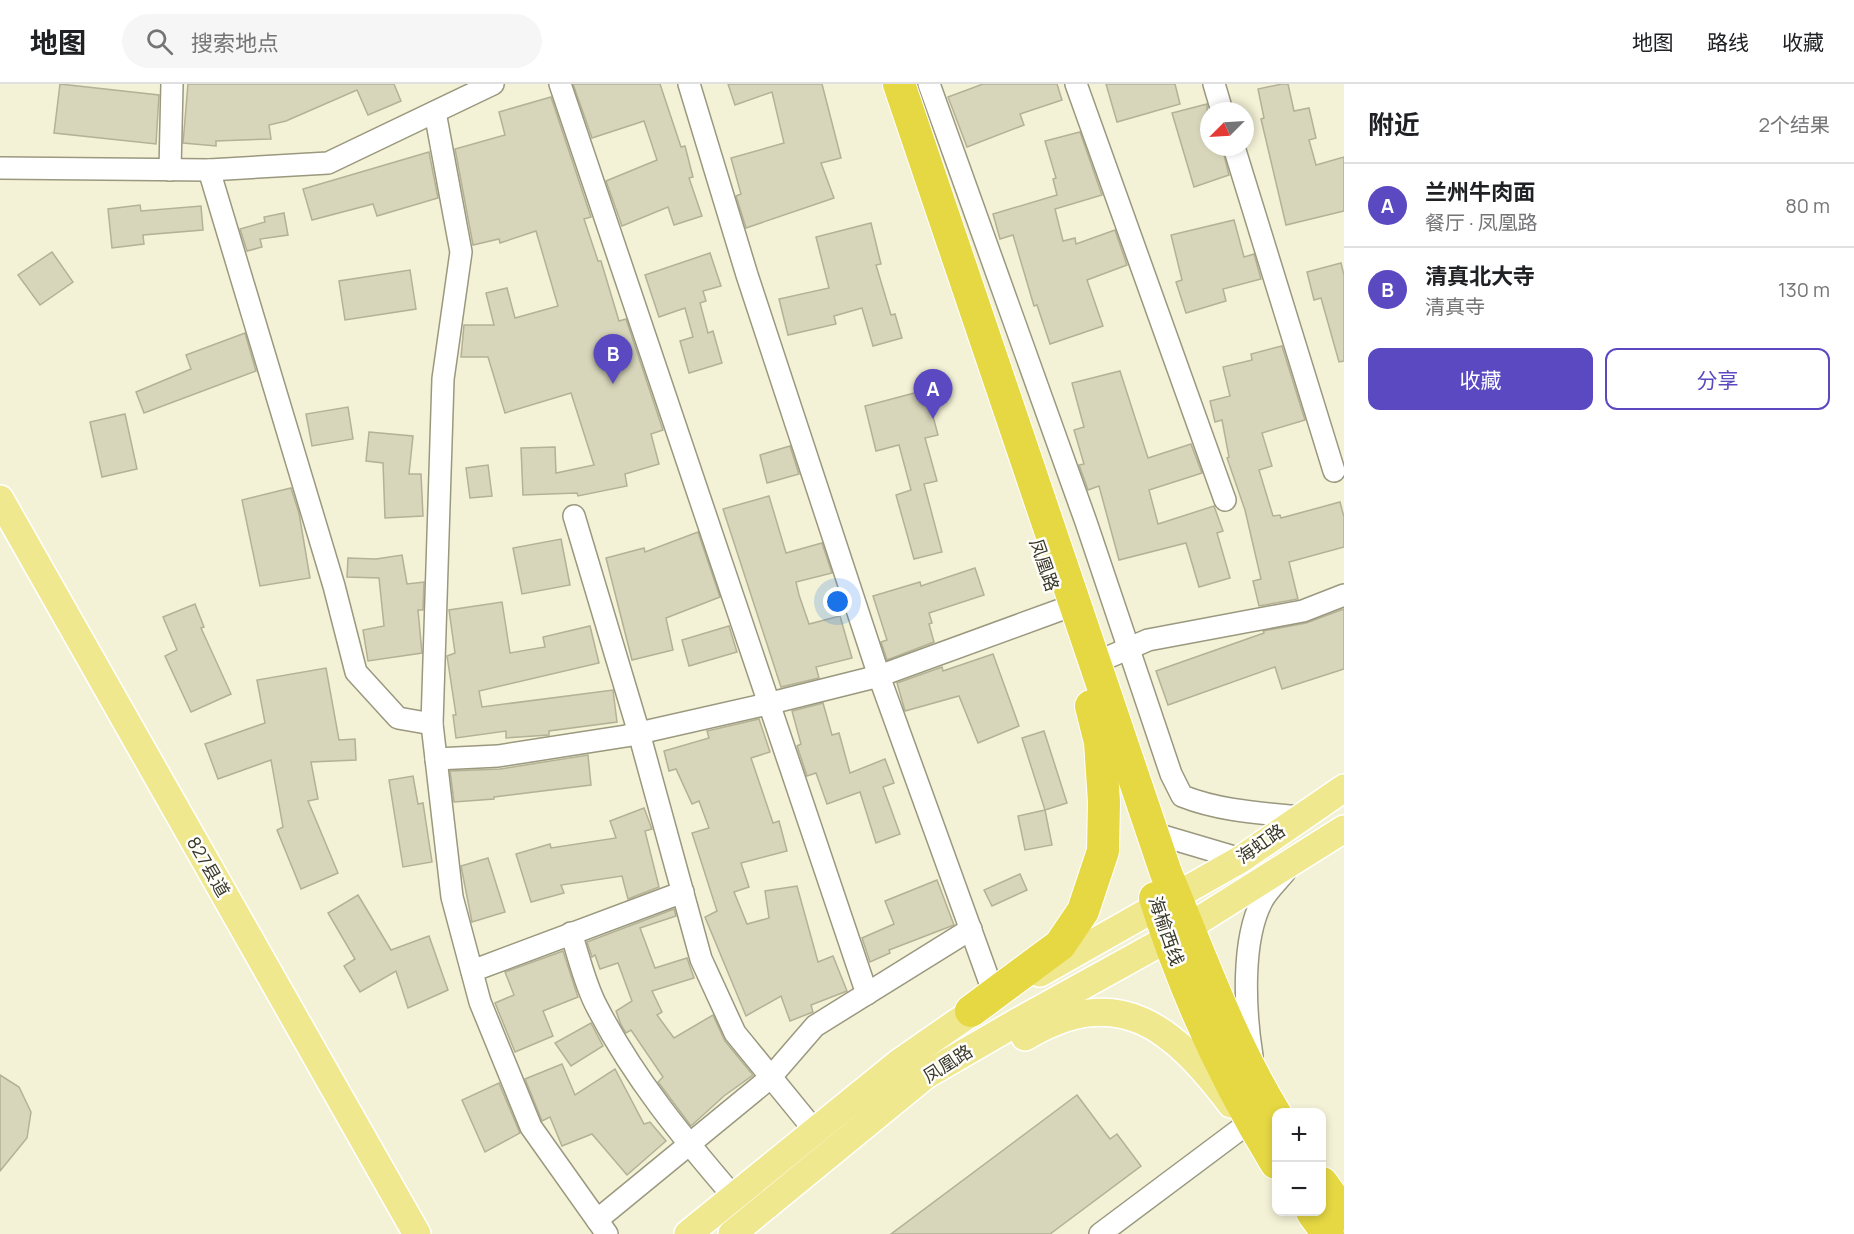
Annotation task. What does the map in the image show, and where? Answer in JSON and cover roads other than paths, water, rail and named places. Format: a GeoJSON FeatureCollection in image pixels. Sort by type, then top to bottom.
{"type":"FeatureCollection","features":[{"type":"Feature","properties":{"kind":"highway","name":"凤凰路"},"geometry":{"type":"LineString","coordinates":[[906,85],[1060,610],[1091,675],[1100,742],[1104,801],[1103,851],[1083,910],[1060,945],[983,1002]]}},
{"type":"Feature","properties":{"kind":"highway","name":"凤凰路"},"geometry":{"type":"LineString","coordinates":[[906,85],[1091,675],[1153,833],[1166,893]]}},
{"type":"Feature","properties":{"kind":"highway","name":"海榆西线"},"geometry":{"type":"LineString","coordinates":[[1091,675],[1166,893],[1177,934],[1272,1108]]}},
{"type":"Feature","properties":{"kind":"highway","name":"海榆西线"},"geometry":{"type":"LineString","coordinates":[[1177,934],[1176,963],[1230,1083],[1272,1155]]}},
{"type":"Feature","properties":{"kind":"highway"},"geometry":{"type":"LineString","coordinates":[[1326,1189],[1344,1214]]}},
{"type":"Feature","properties":{"kind":"highway"},"geometry":{"type":"LineString","coordinates":[[1315,1216],[1328,1234]]}},
{"type":"Feature","properties":{"kind":"main road","name":"827县道"},"geometry":{"type":"LineString","coordinates":[[0,499],[417,1234]]}},
{"type":"Feature","properties":{"kind":"main road","name":"海虹路"},"geometry":{"type":"LineString","coordinates":[[1166,893],[1241,860],[1344,788]]}},
{"type":"Feature","properties":{"kind":"main road","name":"海虹路"},"geometry":{"type":"LineString","coordinates":[[1177,934],[1344,829]]}},
{"type":"Feature","properties":{"kind":"main road","name":"凤凰路"},"geometry":{"type":"LineString","coordinates":[[688,1234],[900,1062],[983,1002],[1166,893]]}},
{"type":"Feature","properties":{"kind":"main road","name":"凤凰路"},"geometry":{"type":"LineString","coordinates":[[732,1234],[926,1076],[1019,1021],[1177,934]]}},
{"type":"Feature","properties":{"kind":"main road"},"geometry":{"type":"LineString","coordinates":[[814,1165],[1049,1023],[1092,1014],[1132,1016],[1162,1030],[1199,1062],[1272,1157]]}},
{"type":"Feature","properties":{"kind":"street"},"geometry":{"type":"LineString","coordinates":[[170,170],[172,84]]}},
{"type":"Feature","properties":{"kind":"street"},"geometry":{"type":"LineString","coordinates":[[0,168],[209,170],[328,163],[493,84]]}},
{"type":"Feature","properties":{"kind":"street"},"geometry":{"type":"LineString","coordinates":[[560,84],[767,704],[867,994]]}},
{"type":"Feature","properties":{"kind":"street"},"geometry":{"type":"LineString","coordinates":[[689,84],[747,275],[879,676],[971,929],[983,1002]]}},
{"type":"Feature","properties":{"kind":"street"},"geometry":{"type":"LineString","coordinates":[[1076,84],[1225,500]]}},
{"type":"Feature","properties":{"kind":"street"},"geometry":{"type":"LineString","coordinates":[[1214,84],[1219,102]]}},
{"type":"Feature","properties":{"kind":"street"},"geometry":{"type":"LineString","coordinates":[[906,85],[1086,522],[1128,649],[1172,774],[1182,796],[1200,803],[1239,811],[1300,817]]}},
{"type":"Feature","properties":{"kind":"street"},"geometry":{"type":"LineString","coordinates":[[435,112],[461,252],[443,379],[432,724],[452,897],[480,1002],[531,1127],[602,1227],[689,1145],[770,1078],[815,1026],[971,929]]}},
{"type":"Feature","properties":{"kind":"street"},"geometry":{"type":"LineString","coordinates":[[1237,156],[1334,471]]}},
{"type":"Feature","properties":{"kind":"street"},"geometry":{"type":"LineString","coordinates":[[209,170],[334,586],[356,672],[398,718],[432,724]]}},
{"type":"Feature","properties":{"kind":"street"},"geometry":{"type":"LineString","coordinates":[[574,516],[639,733],[701,959],[735,1034],[815,1131]]}},
{"type":"Feature","properties":{"kind":"street"},"geometry":{"type":"LineString","coordinates":[[1091,675],[1128,649],[1149,640],[1303,611],[1344,595]]}},
{"type":"Feature","properties":{"kind":"street"},"geometry":{"type":"LineString","coordinates":[[436,759],[498,756],[639,733],[767,704],[879,676],[1060,610]]}},
{"type":"Feature","properties":{"kind":"street"},"geometry":{"type":"LineString","coordinates":[[1153,833],[1241,860]]}},
{"type":"Feature","properties":{"kind":"street"},"geometry":{"type":"LineString","coordinates":[[1257,1083],[1247,1023],[1251,936],[1262,900],[1294,862]]}},
{"type":"Feature","properties":{"kind":"street"},"geometry":{"type":"LineString","coordinates":[[472,971],[683,891]]}},
{"type":"Feature","properties":{"kind":"street"},"geometry":{"type":"LineString","coordinates":[[571,933],[596,1005],[621,1049],[669,1122],[734,1197]]}},
{"type":"Feature","properties":{"kind":"street"},"geometry":{"type":"LineString","coordinates":[[1100,1234],[1246,1124]]}},
{"type":"Feature","properties":{"kind":"place","name":"清真北大寺"},"geometry":{"type":"Point","coordinates":[613,384]}},
{"type":"Feature","properties":{"kind":"place","name":"兰州牛肉面"},"geometry":{"type":"Point","coordinates":[933,419]}}]}
